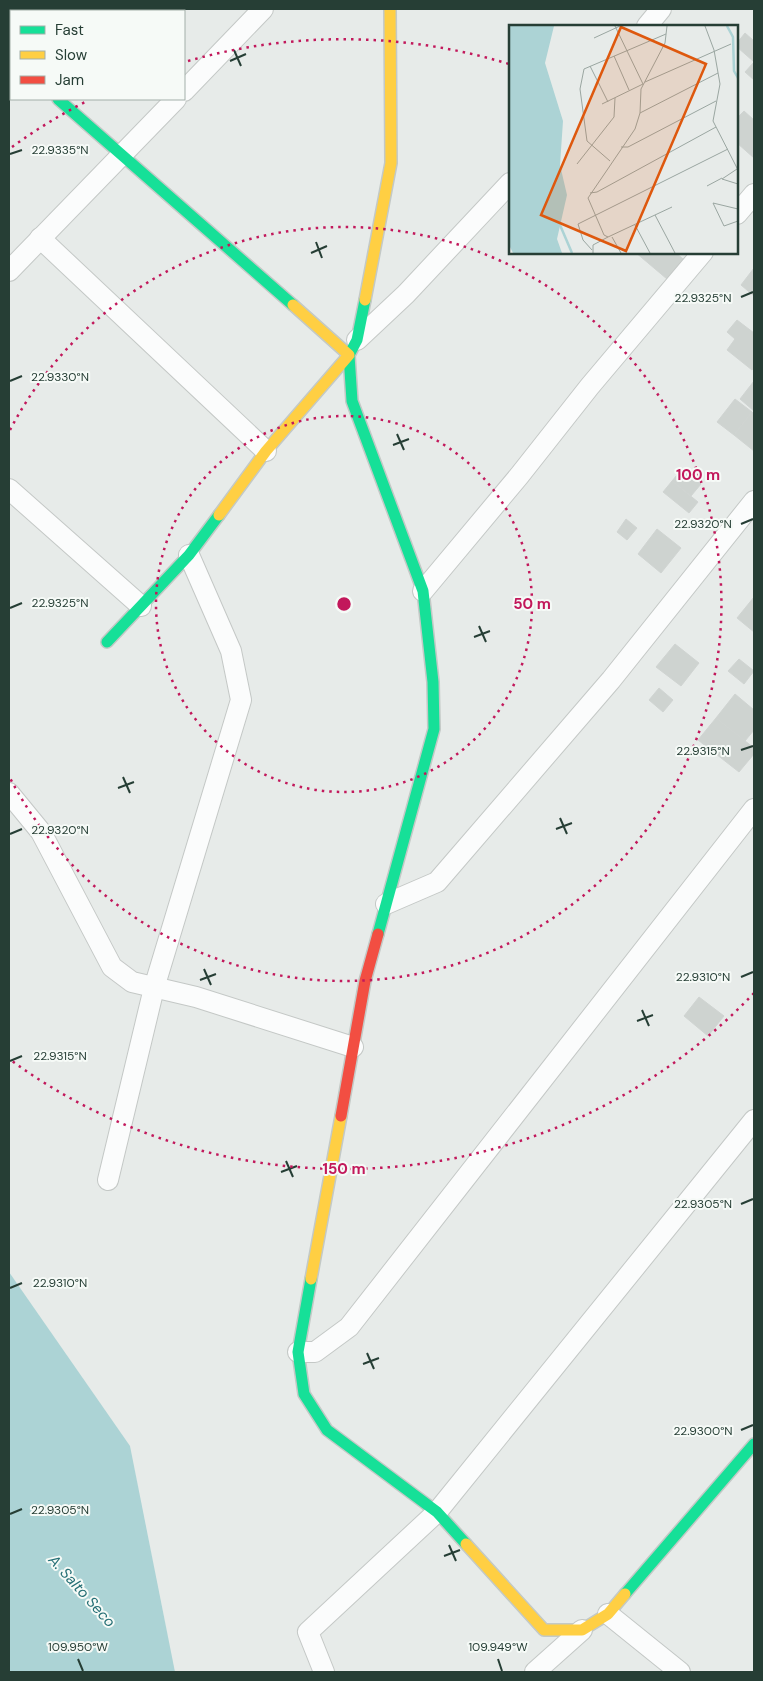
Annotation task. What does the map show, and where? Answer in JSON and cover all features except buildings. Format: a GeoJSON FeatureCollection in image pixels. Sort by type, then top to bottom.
{"type":"FeatureCollection","features":[{"type":"Feature","properties":{"kind":"street"},"geometry":{"type":"LineString","coordinates":[[185,90],[263,9]]}},
{"type":"Feature","properties":{"kind":"street"},"geometry":{"type":"LineString","coordinates":[[390,9],[391,163],[353,347],[352,401],[423,591],[433,682],[434,729],[365,981],[298,1352],[304,1394],[327,1430],[436,1512],[544,1630],[582,1630]]}},
{"type":"Feature","properties":{"kind":"street"},"geometry":{"type":"LineString","coordinates":[[648,25],[661,9]]}},
{"type":"Feature","properties":{"kind":"street"},"geometry":{"type":"LineString","coordinates":[[59,100],[122,156],[353,347]]}},
{"type":"Feature","properties":{"kind":"street"},"geometry":{"type":"LineString","coordinates":[[9,271],[175,100]]}},
{"type":"Feature","properties":{"kind":"street"},"geometry":{"type":"LineString","coordinates":[[107,642],[189,555],[266,451],[353,347],[406,294],[509,183]]}},
{"type":"Feature","properties":{"kind":"street"},"geometry":{"type":"LineString","coordinates":[[738,213],[754,194]]}},
{"type":"Feature","properties":{"kind":"street"},"geometry":{"type":"LineString","coordinates":[[40,238],[266,451]]}},
{"type":"Feature","properties":{"kind":"street"},"geometry":{"type":"LineString","coordinates":[[423,591],[519,476],[596,379],[701,254]]}},
{"type":"Feature","properties":{"kind":"street"},"geometry":{"type":"LineString","coordinates":[[9,489],[141,606]]}},
{"type":"Feature","properties":{"kind":"street"},"geometry":{"type":"LineString","coordinates":[[386,904],[437,882],[611,680],[754,501]]}},
{"type":"Feature","properties":{"kind":"street"},"geometry":{"type":"LineString","coordinates":[[108,1180],[154,988],[241,700],[231,651],[189,555]]}},
{"type":"Feature","properties":{"kind":"street"},"geometry":{"type":"LineString","coordinates":[[9,793],[41,832],[112,967],[132,982],[196,998],[353,1047]]}},
{"type":"Feature","properties":{"kind":"street"},"geometry":{"type":"LineString","coordinates":[[298,1352],[315,1352],[349,1326],[754,809]]}},
{"type":"Feature","properties":{"kind":"street"},"geometry":{"type":"LineString","coordinates":[[324,1672],[308,1632],[436,1512],[754,1120]]}},
{"type":"Feature","properties":{"kind":"street"},"geometry":{"type":"LineString","coordinates":[[535,1672],[582,1630],[608,1614],[751,1454]]}},
{"type":"Feature","properties":{"kind":"street"},"geometry":{"type":"LineString","coordinates":[[608,1614],[680,1672]]}},
{"type":"Feature","properties":{"kind":"water","name":"A. Salto Seco"},"geometry":{"type":"Polygon","coordinates":[[[9,1272],[130,1446],[175,1672],[9,1672],[9,1272]]]}},
{"type":"Feature","properties":{"kind":"traffic: fast"},"geometry":{"type":"LineString","coordinates":[[59,100],[293,305]]}},
{"type":"Feature","properties":{"kind":"traffic: fast"},"geometry":{"type":"LineString","coordinates":[[365,300],[357,340],[349,355],[352,401],[423,591],[433,682],[434,729],[378,934]]}},
{"type":"Feature","properties":{"kind":"traffic: fast"},"geometry":{"type":"LineString","coordinates":[[107,642],[189,555],[219,515]]}},
{"type":"Feature","properties":{"kind":"traffic: fast"},"geometry":{"type":"LineString","coordinates":[[311,1279],[298,1352],[304,1394],[327,1430],[437,1512],[466,1544]]}},
{"type":"Feature","properties":{"kind":"traffic: fast"},"geometry":{"type":"LineString","coordinates":[[625,1594],[754,1444]]}},
{"type":"Feature","properties":{"kind":"traffic: slow"},"geometry":{"type":"LineString","coordinates":[[365,300],[391,163],[390,9]]}},
{"type":"Feature","properties":{"kind":"traffic: slow"},"geometry":{"type":"LineString","coordinates":[[219,515],[266,451],[349,355],[293,305]]}},
{"type":"Feature","properties":{"kind":"traffic: slow"},"geometry":{"type":"LineString","coordinates":[[311,1279],[341,1116]]}},
{"type":"Feature","properties":{"kind":"traffic: slow"},"geometry":{"type":"LineString","coordinates":[[466,1544],[544,1630],[582,1630],[608,1614],[625,1594]]}},
{"type":"Feature","properties":{"kind":"traffic: jam"},"geometry":{"type":"LineString","coordinates":[[341,1116],[365,981],[378,934]]}}]}
